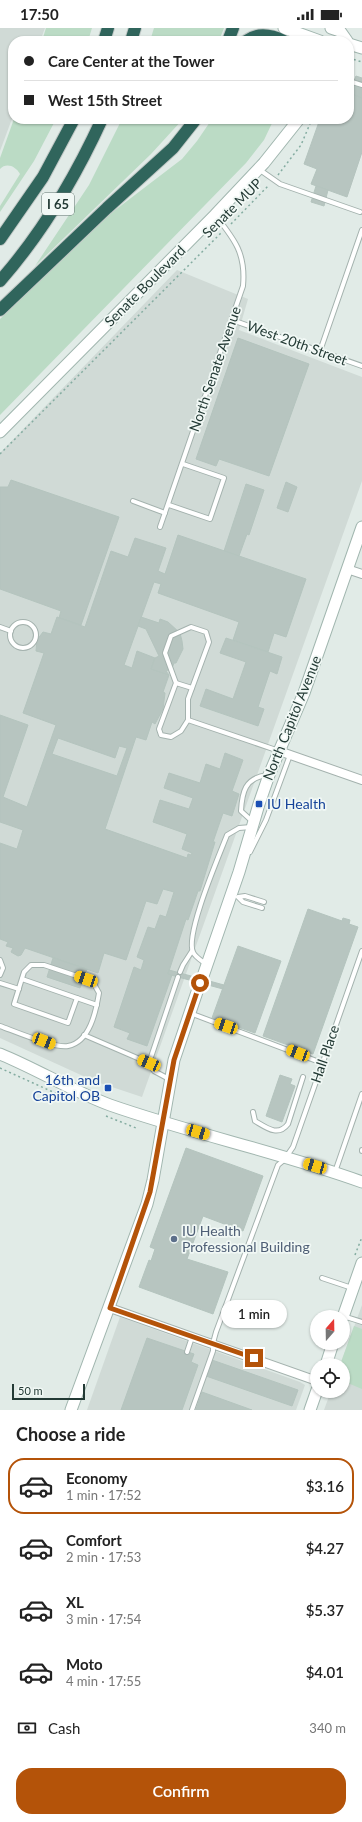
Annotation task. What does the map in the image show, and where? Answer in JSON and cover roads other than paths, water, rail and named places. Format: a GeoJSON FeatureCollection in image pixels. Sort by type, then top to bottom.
{"type":"FeatureCollection","features":[{"type":"Feature","properties":{"kind":"highway"},"geometry":{"type":"LineString","coordinates":[[255,36],[271,36]]}},
{"type":"Feature","properties":{"kind":"highway","name":"I 65"},"geometry":{"type":"LineString","coordinates":[[0,239],[43,177],[71,124]]}},
{"type":"Feature","properties":{"kind":"highway","name":"I 65"},"geometry":{"type":"LineString","coordinates":[[0,281],[30,244],[56,207],[76,173],[100,124]]}},
{"type":"Feature","properties":{"kind":"highway"},"geometry":{"type":"LineString","coordinates":[[0,310],[107,208],[173,148],[192,124]]}},
{"type":"Feature","properties":{"kind":"main road"},"geometry":{"type":"LineString","coordinates":[[284,28],[306,36]]}},
{"type":"Feature","properties":{"kind":"main road","name":"Senate Boulevard"},"geometry":{"type":"LineString","coordinates":[[286,134],[289,124]]}},
{"type":"Feature","properties":{"kind":"main road","name":"Senate Boulevard"},"geometry":{"type":"LineString","coordinates":[[0,432],[215,215],[259,169],[295,124]]}},
{"type":"Feature","properties":{"kind":"main road","name":"North Capitol Avenue"},"geometry":{"type":"LineString","coordinates":[[74,1407],[150,1192],[174,1060],[201,981],[235,896],[239,872],[252,825],[269,775],[304,693],[362,527]]}},
{"type":"Feature","properties":{"kind":"main road"},"geometry":{"type":"LineString","coordinates":[[0,1054],[101,1101],[162,1122],[286,1157],[362,1182]]}},
{"type":"Feature","properties":{"kind":"main road"},"geometry":{"type":"LineString","coordinates":[[345,1310],[362,1263]]}},
{"type":"Feature","properties":{"kind":"main road"},"geometry":{"type":"LineString","coordinates":[[310,1410],[314,1398]]}},
{"type":"Feature","properties":{"kind":"street"},"geometry":{"type":"LineString","coordinates":[[348,569],[362,574]]}},
{"type":"Feature","properties":{"kind":"street"},"geometry":{"type":"LineString","coordinates":[[279,751],[362,780]]}},
{"type":"Feature","properties":{"kind":"street"},"geometry":{"type":"LineString","coordinates":[[110,1308],[310,1379]]}},
{"type":"Feature","properties":{"kind":"lane"},"geometry":{"type":"LineString","coordinates":[[259,169],[280,184],[360,212]]}},
{"type":"Feature","properties":{"kind":"lane","name":"North Senate Avenue"},"geometry":{"type":"LineString","coordinates":[[160,528],[243,286],[244,266],[238,246],[215,215]]}},
{"type":"Feature","properties":{"kind":"lane"},"geometry":{"type":"LineString","coordinates":[[320,351],[362,230]]}},
{"type":"Feature","properties":{"kind":"lane","name":"West 20th Street"},"geometry":{"type":"LineString","coordinates":[[232,320],[362,366]]}},
{"type":"Feature","properties":{"kind":"lane"},"geometry":{"type":"LineString","coordinates":[[169,505],[210,519],[224,478],[183,464]]}},
{"type":"Feature","properties":{"kind":"lane"},"geometry":{"type":"LineString","coordinates":[[132,502],[165,513]]}},
{"type":"Feature","properties":{"kind":"lane"},"geometry":{"type":"LineString","coordinates":[[20,622],[29,623],[35,629],[35,642],[28,647],[20,648],[16,646],[11,639],[11,631],[16,624],[20,622]]}},
{"type":"Feature","properties":{"kind":"lane"},"geometry":{"type":"LineString","coordinates":[[0,627],[11,631]]}},
{"type":"Feature","properties":{"kind":"lane"},"geometry":{"type":"LineString","coordinates":[[191,627],[206,632],[209,642],[192,688],[188,699],[188,720],[181,731],[171,737],[161,735],[159,729],[176,682],[165,653],[171,636],[191,627]]}},
{"type":"Feature","properties":{"kind":"lane"},"geometry":{"type":"LineString","coordinates":[[176,682],[192,688]]}},
{"type":"Feature","properties":{"kind":"lane"},"geometry":{"type":"LineString","coordinates":[[188,720],[279,751]]}},
{"type":"Feature","properties":{"kind":"lane"},"geometry":{"type":"LineString","coordinates":[[239,872],[266,820],[290,755]]}},
{"type":"Feature","properties":{"kind":"lane"},"geometry":{"type":"LineString","coordinates":[[149,1063],[179,975],[183,965],[192,951],[192,936],[200,908],[227,835],[239,828],[252,825],[241,811],[242,799],[249,781],[257,776],[269,775]]}},
{"type":"Feature","properties":{"kind":"lane"},"geometry":{"type":"LineString","coordinates":[[235,896],[246,896],[264,902]]}},
{"type":"Feature","properties":{"kind":"lane"},"geometry":{"type":"LineString","coordinates":[[235,896],[244,902],[262,908]]}},
{"type":"Feature","properties":{"kind":"lane"},"geometry":{"type":"LineString","coordinates":[[192,951],[207,965]]}},
{"type":"Feature","properties":{"kind":"lane","name":"Hall Place"},"geometry":{"type":"LineString","coordinates":[[192,1410],[213,1351],[213,1344],[278,1165],[293,1147],[322,1062],[361,959],[362,951]]}},
{"type":"Feature","properties":{"kind":"lane"},"geometry":{"type":"LineString","coordinates":[[0,960],[3,968],[0,975]]}},
{"type":"Feature","properties":{"kind":"lane"},"geometry":{"type":"LineString","coordinates":[[0,1026],[53,1044],[68,1047],[78,1042],[87,1032],[97,1005],[99,992],[94,984],[86,979],[44,964],[31,965],[24,972],[14,1004],[68,1022],[77,998]]}},
{"type":"Feature","properties":{"kind":"lane"},"geometry":{"type":"LineString","coordinates":[[22,979],[97,1005]]}},
{"type":"Feature","properties":{"kind":"lane"},"geometry":{"type":"LineString","coordinates":[[0,982],[19,989]]}},
{"type":"Feature","properties":{"kind":"lane"},"geometry":{"type":"LineString","coordinates":[[190,1013],[298,1051],[322,1062]]}},
{"type":"Feature","properties":{"kind":"lane"},"geometry":{"type":"LineString","coordinates":[[84,1035],[149,1063],[154,1070],[170,1079]]}},
{"type":"Feature","properties":{"kind":"lane"},"geometry":{"type":"LineString","coordinates":[[253,1112],[255,1121],[278,1131],[283,1130],[288,1124],[303,1077]]}},
{"type":"Feature","properties":{"kind":"lane"},"geometry":{"type":"LineString","coordinates":[[335,1172],[362,1094]]}},
{"type":"Feature","properties":{"kind":"lane"},"geometry":{"type":"LineString","coordinates":[[322,1278],[352,1289]]}},
{"type":"Feature","properties":{"kind":"lane"},"geometry":{"type":"LineString","coordinates":[[350,1318],[362,1322]]}},
{"type":"Feature","properties":{"kind":"lane"},"geometry":{"type":"LineString","coordinates":[[187,1352],[192,1337]]}},
{"type":"Feature","properties":{"kind":"place","name":"IU Health"},"geometry":{"type":"Point","coordinates":[259,804]}},
{"type":"Feature","properties":{"kind":"place","name":"16th and Capitol OB"},"geometry":{"type":"Point","coordinates":[108,1088]}},
{"type":"Feature","properties":{"kind":"place","name":"IU Health Professional Building"},"geometry":{"type":"Point","coordinates":[174,1239]}}]}
